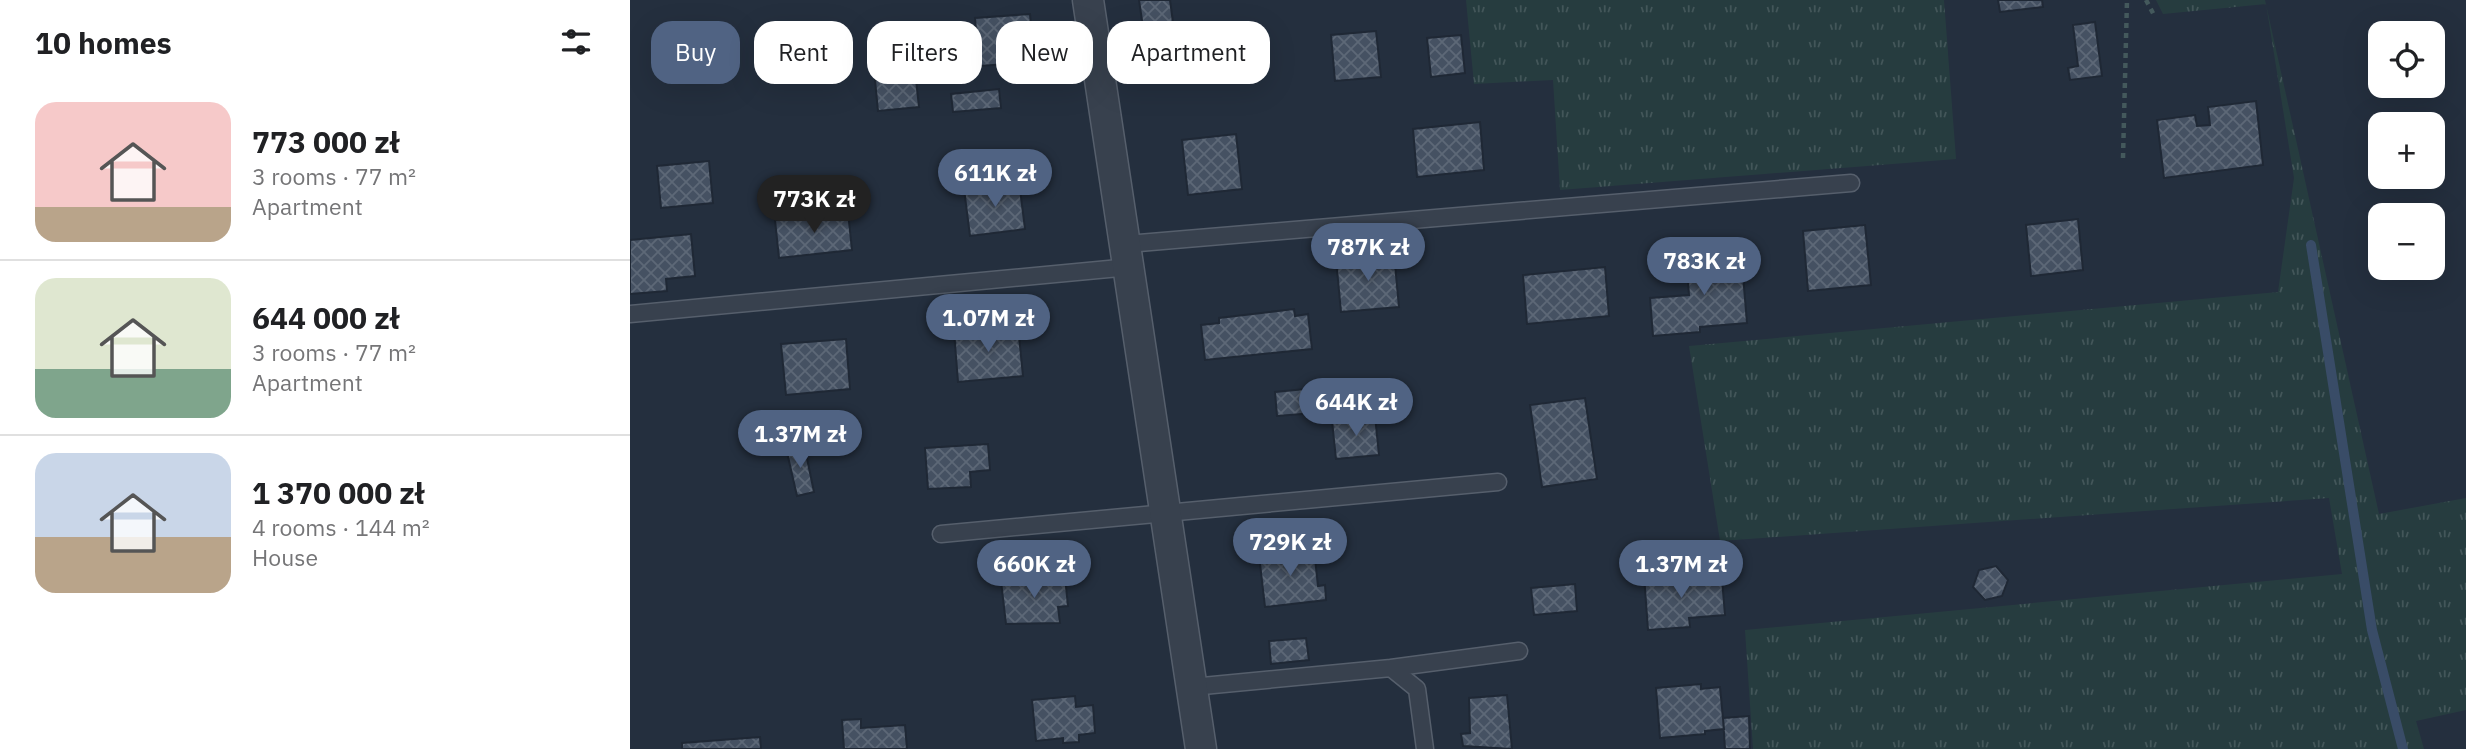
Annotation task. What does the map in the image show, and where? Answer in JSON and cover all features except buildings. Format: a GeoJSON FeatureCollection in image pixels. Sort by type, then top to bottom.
{"type":"FeatureCollection","features":[{"type":"Feature","properties":{"kind":"street"},"geometry":{"type":"LineString","coordinates":[[1088,0],[1201,749]]}},
{"type":"Feature","properties":{"kind":"lane"},"geometry":{"type":"LineString","coordinates":[[630,314],[1128,256],[1851,183]]}},
{"type":"Feature","properties":{"kind":"lane"},"geometry":{"type":"LineString","coordinates":[[940,534],[1498,482]]}},
{"type":"Feature","properties":{"kind":"lane"},"geometry":{"type":"LineString","coordinates":[[1192,687],[1391,668],[1519,651]]}},
{"type":"Feature","properties":{"kind":"lane"},"geometry":{"type":"LineString","coordinates":[[1391,668],[1417,689],[1425,749]]}},
{"type":"Feature","properties":{"kind":"path"},"geometry":{"type":"LineString","coordinates":[[2123,158],[2127,0]]}},
{"type":"Feature","properties":{"kind":"path"},"geometry":{"type":"LineString","coordinates":[[2147,0],[2154,15]]}},
{"type":"Feature","properties":{"kind":"green space"},"geometry":{"type":"Polygon","coordinates":[[[1466,0],[1944,0],[1956,159],[1560,190],[1553,80],[1474,84],[1466,0]]]}},
{"type":"Feature","properties":{"kind":"green space"},"geometry":{"type":"Polygon","coordinates":[[[2156,0],[2265,0],[2266,4],[2163,14],[2156,0]]]}},
{"type":"Feature","properties":{"kind":"green space"},"geometry":{"type":"Polygon","coordinates":[[[2266,6],[2379,514],[2466,498],[2466,710],[2416,721],[2424,749],[1753,749],[1745,630],[2342,574],[2329,498],[1720,541],[1689,346],[2278,292],[2294,178],[2266,6]]]}},
{"type":"Feature","properties":{"kind":"waterway"},"geometry":{"type":"LineString","coordinates":[[2311,245],[2372,630],[2403,749]]}}]}
